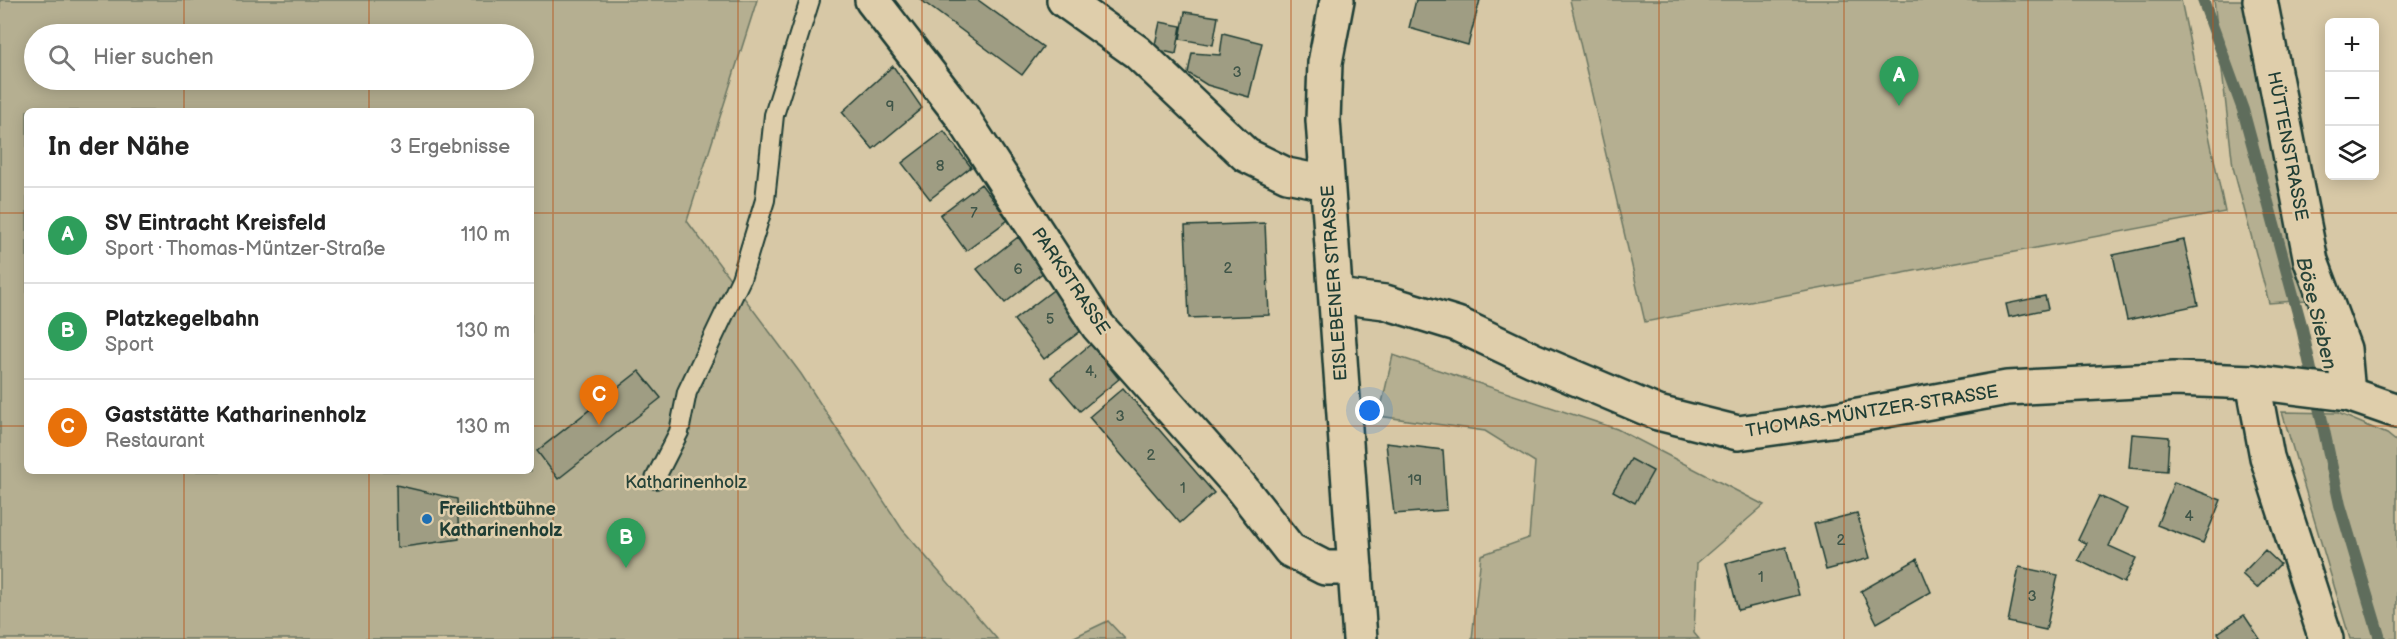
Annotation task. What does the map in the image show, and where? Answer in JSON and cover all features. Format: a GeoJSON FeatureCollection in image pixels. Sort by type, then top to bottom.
{"type":"FeatureCollection","features":[{"type":"Feature","properties":{"kind":"street","name":"PARKSTRASSE"},"geometry":{"type":"LineString","coordinates":[[872,0],[961,115],[1098,327],[1239,485],[1290,550],[1325,568],[1355,568]]}},
{"type":"Feature","properties":{"kind":"street"},"geometry":{"type":"LineString","coordinates":[[1064,0],[1137,52],[1246,155],[1287,175],[1326,183]]}},
{"type":"Feature","properties":{"kind":"street","name":"EISLEBENER STRASSE"},"geometry":{"type":"LineString","coordinates":[[1337,0],[1325,63],[1323,120],[1360,639]]}},
{"type":"Feature","properties":{"kind":"street","name":"HÜTTENSTRASSE"},"geometry":{"type":"LineString","coordinates":[[2260,0],[2310,261],[2344,349],[2340,392]]}},
{"type":"Feature","properties":{"kind":"street","name":"THOMAS-MÜNTZER-STRASSE"},"geometry":{"type":"LineString","coordinates":[[1336,296],[1385,302],[1457,324],[1533,360],[1658,413],[1738,433],[2007,388],[2174,379],[2253,382],[2340,392],[2397,411]]}},
{"type":"Feature","properties":{"kind":"street"},"geometry":{"type":"LineString","coordinates":[[2253,382],[2267,457],[2326,639]]}},
{"type":"Feature","properties":{"kind":"lane"},"geometry":{"type":"LineString","coordinates":[[656,480],[679,432],[687,392],[741,279],[765,200],[774,115],[810,0]]}},
{"type":"Feature","properties":{"kind":"green space","name":"Katharinenholz"},"geometry":{"type":"Polygon","coordinates":[[[0,0],[757,0],[687,221],[801,374],[902,529],[997,639],[0,639],[0,0]]]}},
{"type":"Feature","properties":{"kind":"green space"},"geometry":{"type":"Polygon","coordinates":[[[1570,0],[2181,0],[2225,212],[1645,322],[1570,0]]]}},
{"type":"Feature","properties":{"kind":"green space"},"geometry":{"type":"Polygon","coordinates":[[[2214,0],[2244,0],[2306,300],[2269,303],[2233,167],[2214,0]]]}},
{"type":"Feature","properties":{"kind":"green space"},"geometry":{"type":"Polygon","coordinates":[[[1393,355],[1617,429],[1764,505],[1697,563],[1694,633],[1699,639],[1472,639],[1481,555],[1529,538],[1535,462],[1485,431],[1379,416],[1393,355]]]}},
{"type":"Feature","properties":{"kind":"green space"},"geometry":{"type":"Polygon","coordinates":[[[2282,412],[2338,413],[2387,434],[2397,442],[2397,639],[2350,639],[2282,412]]]}},
{"type":"Feature","properties":{"kind":"green space"},"geometry":{"type":"Polygon","coordinates":[[[1108,621],[1125,639],[1070,639],[1108,621]]]}},
{"type":"Feature","properties":{"kind":"building"},"geometry":{"type":"Polygon","coordinates":[[[921,0],[978,0],[1043,47],[1022,75],[921,0]]]}},
{"type":"Feature","properties":{"kind":"building"},"geometry":{"type":"Polygon","coordinates":[[[1416,0],[1480,0],[1468,45],[1409,28],[1416,0]]]}},
{"type":"Feature","properties":{"kind":"building"},"geometry":{"type":"Polygon","coordinates":[[[1185,12],[1218,17],[1213,45],[1180,39],[1185,12]]]}},
{"type":"Feature","properties":{"kind":"building"},"geometry":{"type":"Polygon","coordinates":[[[1160,22],[1181,26],[1176,54],[1154,49],[1160,22]]]}},
{"type":"Feature","properties":{"kind":"building"},"geometry":{"type":"Polygon","coordinates":[[[1223,33],[1262,43],[1249,97],[1207,85],[1188,73],[1192,53],[1220,55],[1223,33]]]}},
{"type":"Feature","properties":{"kind":"building"},"geometry":{"type":"Polygon","coordinates":[[[893,66],[922,108],[873,149],[842,112],[893,66]]]}},
{"type":"Feature","properties":{"kind":"building"},"geometry":{"type":"Polygon","coordinates":[[[944,131],[971,167],[930,199],[902,163],[944,131]]]}},
{"type":"Feature","properties":{"kind":"building"},"geometry":{"type":"Polygon","coordinates":[[[981,184],[1008,220],[966,251],[940,215],[981,184]]]}},
{"type":"Feature","properties":{"kind":"building"},"geometry":{"type":"Polygon","coordinates":[[[1265,223],[1269,315],[1189,318],[1185,226],[1265,223]]]}},
{"type":"Feature","properties":{"kind":"building"},"geometry":{"type":"Polygon","coordinates":[[[1018,237],[1045,271],[1005,303],[977,269],[1018,237]]]}},
{"type":"Feature","properties":{"kind":"building"},"geometry":{"type":"Polygon","coordinates":[[[2184,240],[2198,305],[2127,320],[2113,255],[2184,240]]]}},
{"type":"Feature","properties":{"kind":"building"},"geometry":{"type":"Polygon","coordinates":[[[1056,288],[1086,327],[1044,359],[1014,320],[1056,288]]]}},
{"type":"Feature","properties":{"kind":"building"},"geometry":{"type":"Polygon","coordinates":[[[2045,296],[2048,309],[2009,317],[2006,304],[2045,296]]]}},
{"type":"Feature","properties":{"kind":"building"},"geometry":{"type":"Polygon","coordinates":[[[1091,344],[1119,379],[1080,411],[1051,377],[1091,344]]]}},
{"type":"Feature","properties":{"kind":"building"},"geometry":{"type":"Polygon","coordinates":[[[639,371],[661,398],[558,479],[537,451],[639,371]]]}},
{"type":"Feature","properties":{"kind":"building"},"geometry":{"type":"Polygon","coordinates":[[[1123,388],[1214,493],[1180,523],[1089,417],[1123,388]]]}},
{"type":"Feature","properties":{"kind":"building"},"geometry":{"type":"Polygon","coordinates":[[[2132,434],[2169,437],[2167,471],[2129,468],[2132,434]]]}},
{"type":"Feature","properties":{"kind":"building"},"geometry":{"type":"Polygon","coordinates":[[[1386,443],[1443,450],[1447,510],[1394,514],[1386,443]]]}},
{"type":"Feature","properties":{"kind":"building"},"geometry":{"type":"Polygon","coordinates":[[[1631,459],[1653,471],[1635,503],[1613,491],[1631,459]]]}},
{"type":"Feature","properties":{"kind":"building"},"geometry":{"type":"Polygon","coordinates":[[[2174,482],[2221,500],[2203,543],[2157,525],[2174,482]]]}},
{"type":"Feature","properties":{"kind":"building","name":"Freilichtbühne Katharinenholz"},"geometry":{"type":"Polygon","coordinates":[[[396,485],[457,499],[459,539],[397,548],[396,485]]]}},
{"type":"Feature","properties":{"kind":"building"},"geometry":{"type":"Polygon","coordinates":[[[2099,496],[2127,509],[2109,546],[2136,558],[2124,583],[2078,560],[2087,543],[2078,540],[2099,496]]]}},
{"type":"Feature","properties":{"kind":"building"},"geometry":{"type":"Polygon","coordinates":[[[1857,513],[1870,558],[1826,570],[1814,524],[1857,513]]]}},
{"type":"Feature","properties":{"kind":"building"},"geometry":{"type":"Polygon","coordinates":[[[1786,547],[1799,595],[1738,610],[1726,563],[1786,547]]]}},
{"type":"Feature","properties":{"kind":"building"},"geometry":{"type":"Polygon","coordinates":[[[2265,550],[2280,564],[2257,588],[2242,574],[2265,550]]]}},
{"type":"Feature","properties":{"kind":"building"},"geometry":{"type":"Polygon","coordinates":[[[1917,559],[1931,592],[1877,623],[1861,591],[1917,559]]]}},
{"type":"Feature","properties":{"kind":"building"},"geometry":{"type":"Polygon","coordinates":[[[2019,567],[2058,575],[2046,630],[2008,622],[2019,567]]]}},
{"type":"Feature","properties":{"kind":"building"},"geometry":{"type":"Polygon","coordinates":[[[2244,615],[2260,639],[2222,639],[2218,633],[2244,615]]]}},
{"type":"Feature","properties":{"kind":"waterway","name":"Böse Sieben"},"geometry":{"type":"LineString","coordinates":[[2203,0],[2243,110],[2302,328],[2340,505],[2380,639]]}},
{"type":"Feature","properties":{"kind":"place","name":"SV Eintracht Kreisfeld"},"geometry":{"type":"Point","coordinates":[1899,106]}},
{"type":"Feature","properties":{"kind":"place","name":"Gaststätte Katharinenholz"},"geometry":{"type":"Point","coordinates":[599,425]}},
{"type":"Feature","properties":{"kind":"place","name":"Freilichtbühne Katharinenholz"},"geometry":{"type":"Point","coordinates":[427,519]}},
{"type":"Feature","properties":{"kind":"place","name":"Platzkegelbahn"},"geometry":{"type":"Point","coordinates":[626,568]}}]}
